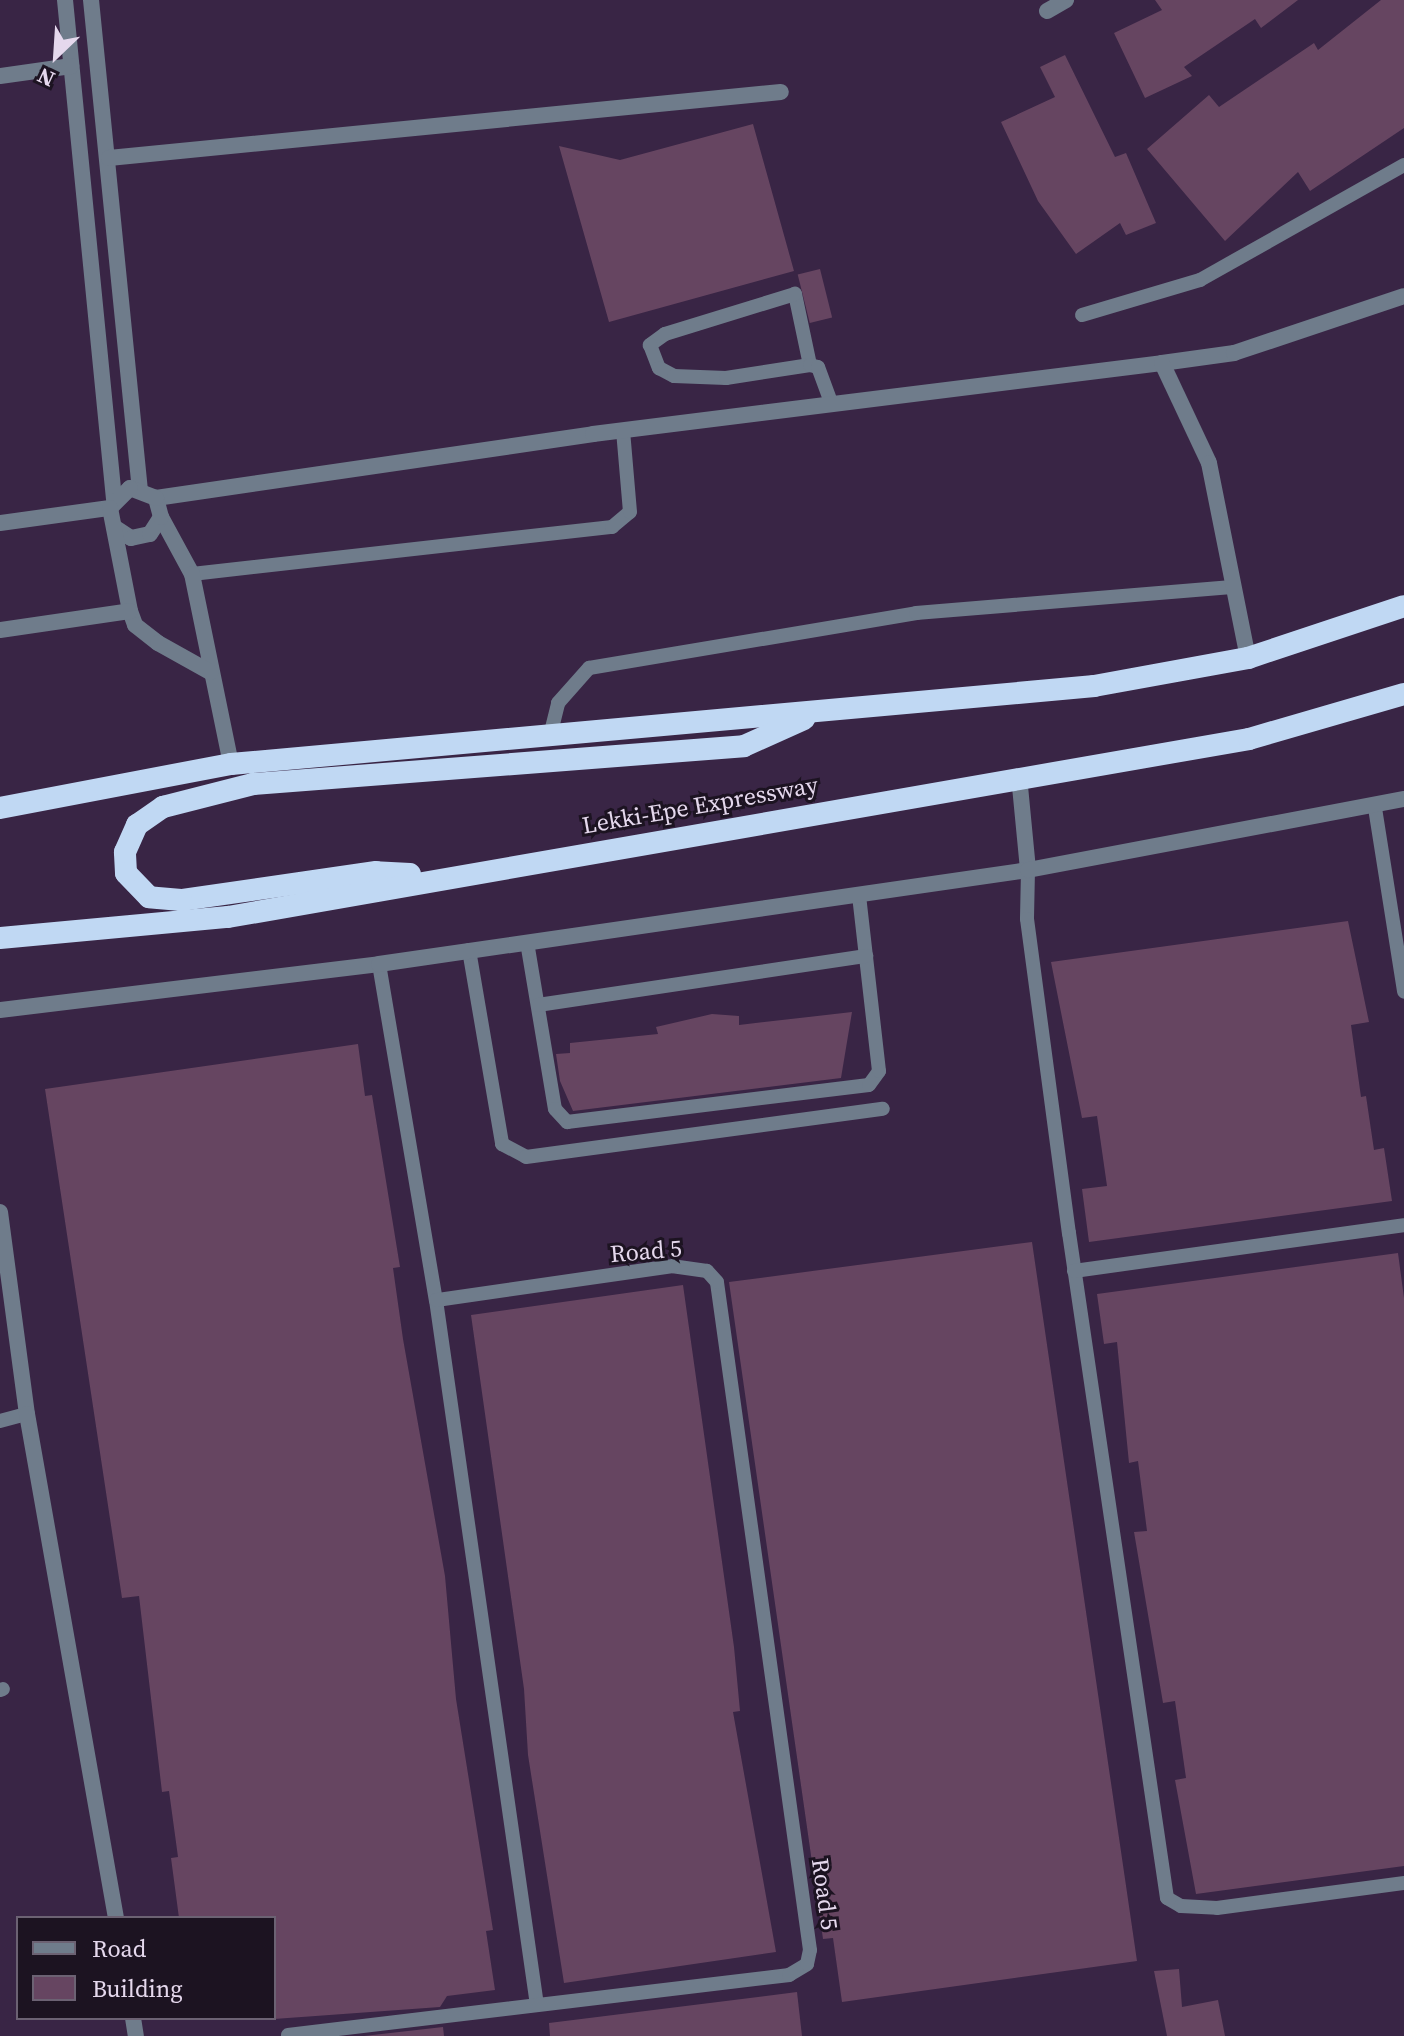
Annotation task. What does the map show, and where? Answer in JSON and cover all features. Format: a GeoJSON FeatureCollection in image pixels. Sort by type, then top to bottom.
{"type":"FeatureCollection","features":[{"type":"Feature","properties":{"kind":"highway"},"geometry":{"type":"LineString","coordinates":[[0,808],[231,764],[1094,686],[1248,658],[1404,606]]}},
{"type":"Feature","properties":{"kind":"highway","name":"Lekki-Epe Expressway"},"geometry":{"type":"LineString","coordinates":[[0,938],[228,917],[449,875],[1249,739],[1404,694]]}},
{"type":"Feature","properties":{"kind":"highway"},"geometry":{"type":"LineString","coordinates":[[449,875],[376,872],[181,900],[149,897],[126,873],[125,852],[137,825],[163,807],[253,784],[744,746],[819,711]]}},
{"type":"Feature","properties":{"kind":"street"},"geometry":{"type":"LineString","coordinates":[[65,0],[114,527],[130,611],[135,625],[158,643],[210,672]]}},
{"type":"Feature","properties":{"kind":"street"},"geometry":{"type":"LineString","coordinates":[[91,0],[140,488]]}},
{"type":"Feature","properties":{"kind":"street"},"geometry":{"type":"LineString","coordinates":[[1047,11],[1066,0]]}},
{"type":"Feature","properties":{"kind":"street"},"geometry":{"type":"LineString","coordinates":[[0,76],[71,66]]}},
{"type":"Feature","properties":{"kind":"street"},"geometry":{"type":"LineString","coordinates":[[109,158],[781,92]]}},
{"type":"Feature","properties":{"kind":"street"},"geometry":{"type":"LineString","coordinates":[[140,488],[156,498],[623,430],[1234,353],[1404,296]]}},
{"type":"Feature","properties":{"kind":"street"},"geometry":{"type":"LineString","coordinates":[[1162,363],[1209,463],[1248,658]]}},
{"type":"Feature","properties":{"kind":"street"},"geometry":{"type":"LineString","coordinates":[[0,523],[112,504],[140,488]]}},
{"type":"Feature","properties":{"kind":"street"},"geometry":{"type":"LineString","coordinates":[[156,498],[161,517],[192,574],[231,764]]}},
{"type":"Feature","properties":{"kind":"street"},"geometry":{"type":"LineString","coordinates":[[114,527],[141,538],[161,517]]}},
{"type":"Feature","properties":{"kind":"street"},"geometry":{"type":"LineString","coordinates":[[0,630],[130,611]]}},
{"type":"Feature","properties":{"kind":"street"},"geometry":{"type":"LineString","coordinates":[[1019,776],[1028,870]]}},
{"type":"Feature","properties":{"kind":"street"},"geometry":{"type":"LineString","coordinates":[[0,1010],[379,964],[1028,870],[1375,808],[1404,799]]}},
{"type":"Feature","properties":{"kind":"street"},"geometry":{"type":"LineString","coordinates":[[0,1212],[27,1414],[116,1916]]}},
{"type":"Feature","properties":{"kind":"lane"},"geometry":{"type":"LineString","coordinates":[[1082,315],[1200,280],[1404,165]]}},
{"type":"Feature","properties":{"kind":"lane"},"geometry":{"type":"LineString","coordinates":[[810,365],[795,294],[665,334],[650,345],[659,368],[674,376],[726,378],[810,365],[818,367],[832,405]]}},
{"type":"Feature","properties":{"kind":"lane"},"geometry":{"type":"LineString","coordinates":[[192,574],[612,527],[630,512],[623,430]]}},
{"type":"Feature","properties":{"kind":"lane"},"geometry":{"type":"LineString","coordinates":[[550,736],[558,703],[589,668],[916,613],[1232,587]]}},
{"type":"Feature","properties":{"kind":"lane"},"geometry":{"type":"LineString","coordinates":[[1375,808],[1404,992]]}},
{"type":"Feature","properties":{"kind":"lane"},"geometry":{"type":"LineString","coordinates":[[1028,870],[1027,919],[1074,1271],[1167,1898],[1181,1906],[1217,1908],[1404,1883]]}},
{"type":"Feature","properties":{"kind":"lane"},"geometry":{"type":"LineString","coordinates":[[527,942],[555,1109],[567,1122],[869,1085],[879,1071],[859,895]]}},
{"type":"Feature","properties":{"kind":"lane"},"geometry":{"type":"LineString","coordinates":[[469,950],[502,1144],[526,1157],[883,1109]]}},
{"type":"Feature","properties":{"kind":"lane"},"geometry":{"type":"LineString","coordinates":[[538,1005],[866,956]]}},
{"type":"Feature","properties":{"kind":"lane"},"geometry":{"type":"LineString","coordinates":[[288,2035],[537,2005],[436,1300],[379,964]]}},
{"type":"Feature","properties":{"kind":"lane"},"geometry":{"type":"LineString","coordinates":[[1074,1271],[1404,1225]]}},
{"type":"Feature","properties":{"kind":"lane","name":"Road 5"},"geometry":{"type":"LineString","coordinates":[[436,1300],[673,1266],[707,1271],[723,1301],[810,1950],[807,1964],[789,1975],[537,2005]]}},
{"type":"Feature","properties":{"kind":"lane"},"geometry":{"type":"LineString","coordinates":[[0,1421],[27,1414]]}},
{"type":"Feature","properties":{"kind":"building"},"geometry":{"type":"Polygon","coordinates":[[[1155,0],[1298,0],[1261,28],[1255,19],[1184,67],[1192,76],[1145,98],[1114,33],[1162,10],[1155,0]]]}},
{"type":"Feature","properties":{"kind":"building"},"geometry":{"type":"Polygon","coordinates":[[[1381,0],[1404,0],[1404,128],[1310,191],[1298,172],[1225,241],[1147,149],[1209,95],[1219,107],[1314,43],[1318,50],[1381,0]]]}},
{"type":"Feature","properties":{"kind":"building"},"geometry":{"type":"Polygon","coordinates":[[[1065,55],[1115,157],[1126,153],[1156,223],[1126,235],[1120,223],[1076,254],[1038,201],[1001,122],[1055,97],[1040,67],[1065,55]]]}},
{"type":"Feature","properties":{"kind":"building"},"geometry":{"type":"Polygon","coordinates":[[[753,124],[794,271],[609,322],[559,146],[620,160],[753,124]]]}},
{"type":"Feature","properties":{"kind":"building"},"geometry":{"type":"Polygon","coordinates":[[[820,269],[832,318],[810,323],[798,275],[820,269]]]}},
{"type":"Feature","properties":{"kind":"building"},"geometry":{"type":"Polygon","coordinates":[[[1348,921],[1369,1022],[1351,1025],[1361,1097],[1366,1096],[1374,1150],[1384,1148],[1392,1201],[1089,1242],[1082,1189],[1107,1186],[1097,1116],[1082,1118],[1051,962],[1348,921]]]}},
{"type":"Feature","properties":{"kind":"building"},"geometry":{"type":"Polygon","coordinates":[[[852,1012],[841,1078],[573,1111],[560,1081],[556,1054],[570,1053],[570,1043],[658,1034],[656,1027],[712,1014],[739,1016],[739,1025],[852,1012]]]}},
{"type":"Feature","properties":{"kind":"building"},"geometry":{"type":"Polygon","coordinates":[[[358,1044],[365,1096],[372,1095],[400,1267],[393,1268],[403,1339],[445,1576],[456,1699],[493,1930],[486,1931],[495,1990],[447,1996],[440,2007],[276,2019],[276,1916],[179,1916],[171,1858],[178,1857],[169,1791],[162,1792],[139,1596],[122,1598],[45,1089],[358,1044]]]}},
{"type":"Feature","properties":{"kind":"building"},"geometry":{"type":"Polygon","coordinates":[[[1032,1242],[1137,1961],[842,2002],[833,1938],[823,1939],[729,1282],[1032,1242]]]}},
{"type":"Feature","properties":{"kind":"building"},"geometry":{"type":"Polygon","coordinates":[[[1398,1253],[1404,1298],[1404,1866],[1196,1894],[1175,1780],[1186,1778],[1175,1701],[1163,1703],[1134,1532],[1147,1531],[1138,1461],[1129,1463],[1117,1342],[1104,1344],[1097,1294],[1398,1253]]]}},
{"type":"Feature","properties":{"kind":"building"},"geometry":{"type":"Polygon","coordinates":[[[683,1285],[734,1647],[740,1711],[733,1712],[776,1952],[564,1983],[528,1755],[524,1689],[471,1315],[683,1285]]]}},
{"type":"Feature","properties":{"kind":"building"},"geometry":{"type":"Polygon","coordinates":[[[1179,1969],[1182,2007],[1218,2000],[1225,2036],[1167,2036],[1154,1971],[1179,1969]]]}},
{"type":"Feature","properties":{"kind":"building"},"geometry":{"type":"Polygon","coordinates":[[[797,1992],[802,2036],[550,2036],[549,2023],[797,1992]]]}},
{"type":"Feature","properties":{"kind":"building"},"geometry":{"type":"Polygon","coordinates":[[[443,2027],[444,2036],[364,2036],[443,2027]]]}}]}
